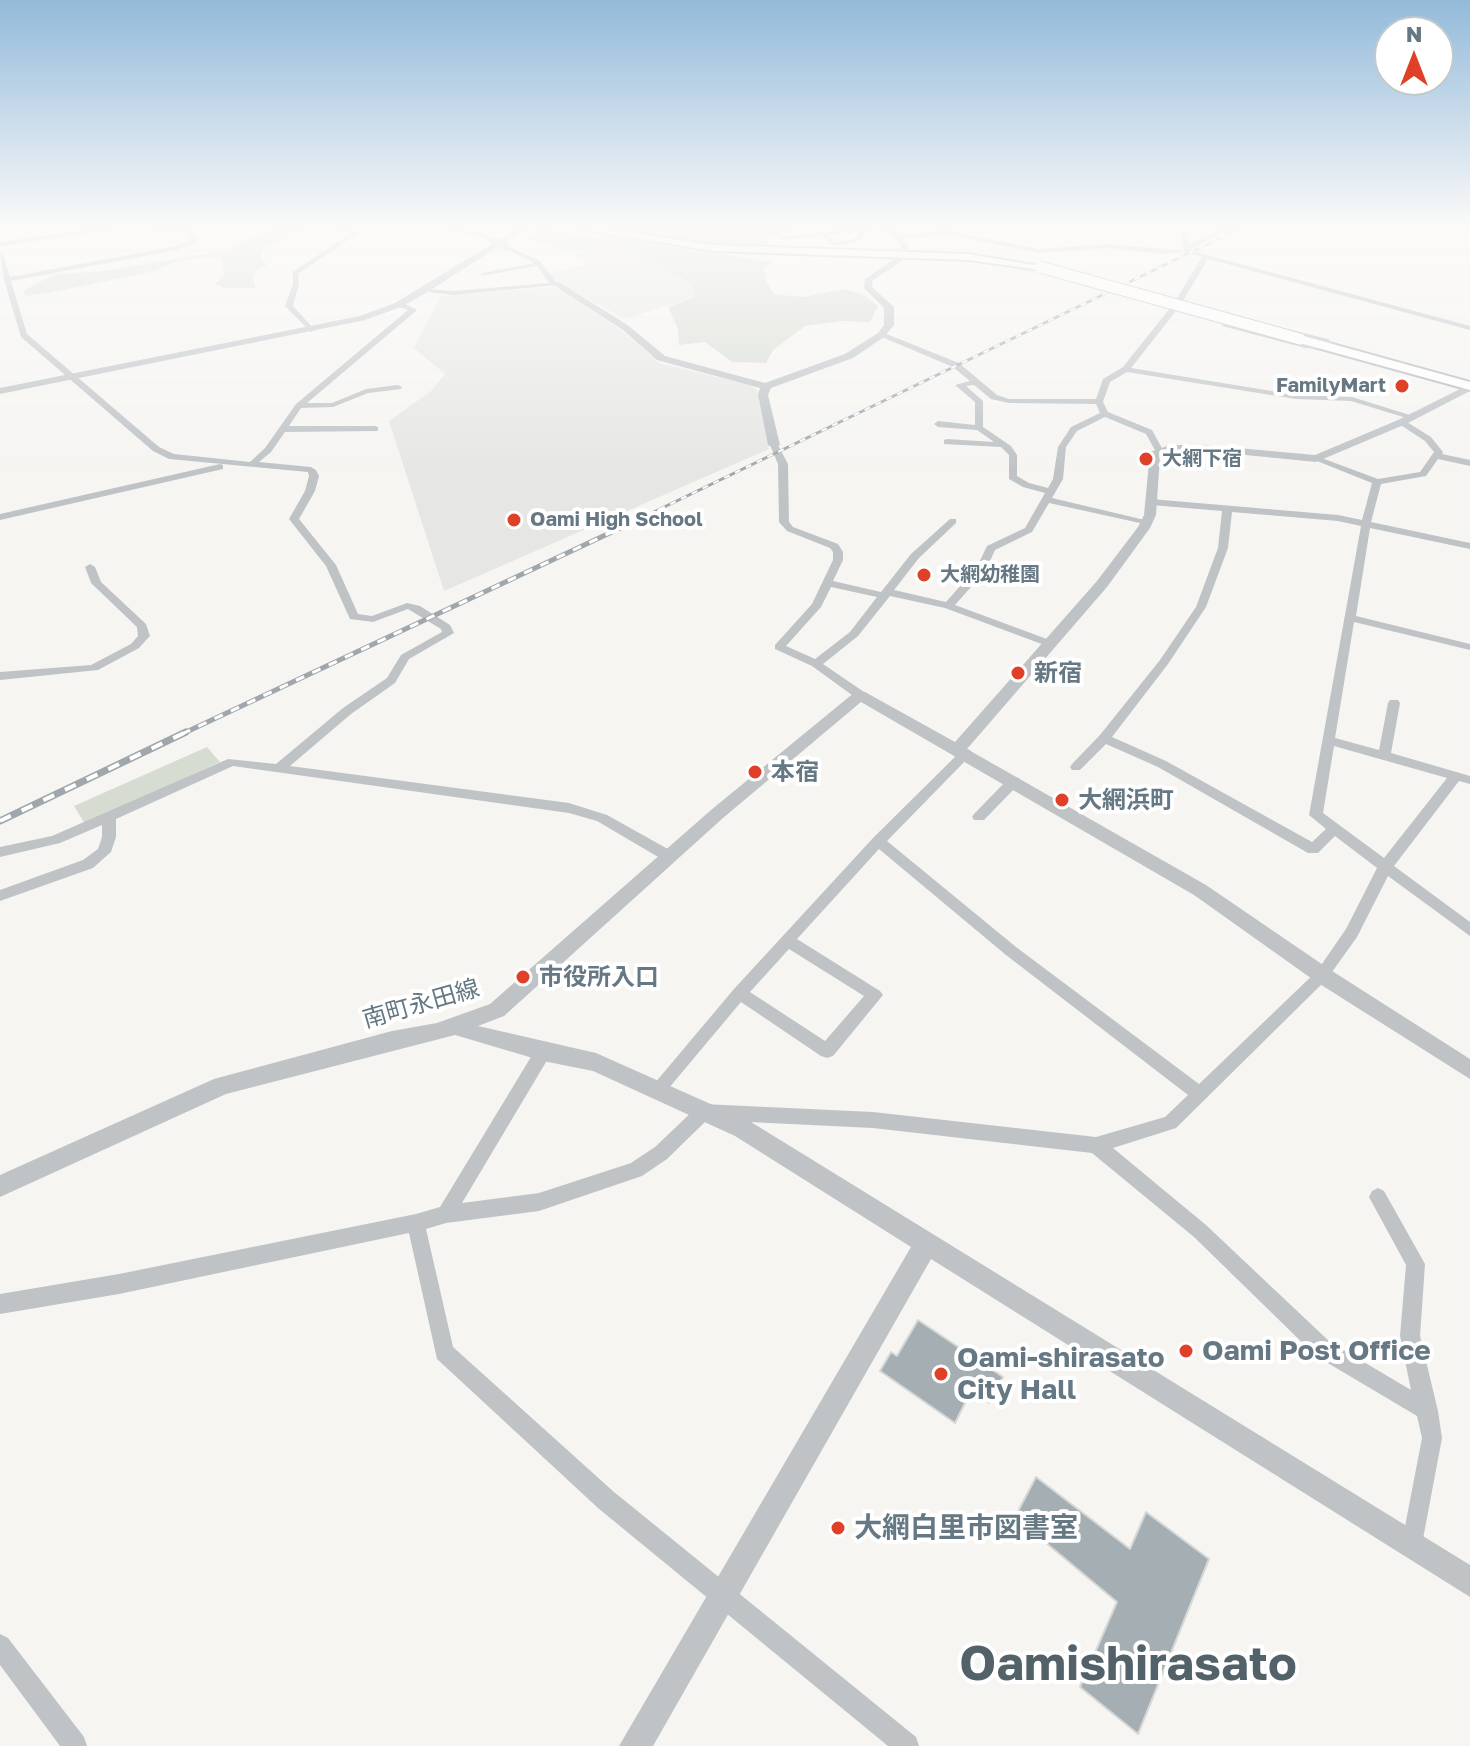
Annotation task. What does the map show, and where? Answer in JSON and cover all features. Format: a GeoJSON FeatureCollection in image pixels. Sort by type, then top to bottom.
{"type":"FeatureCollection","features":[{"type":"Feature","properties":{"kind":"main road"},"geometry":{"type":"LineString","coordinates":[[1190,308],[1470,387]]}},
{"type":"Feature","properties":{"kind":"street"},"geometry":{"type":"LineString","coordinates":[[16,308],[24,335],[156,449],[172,457],[311,470],[314,476],[310,491],[294,519],[331,565],[354,617],[373,619],[407,606],[416,608],[446,627],[448,633],[405,657],[391,680],[347,711],[279,768]]}},
{"type":"Feature","properties":{"kind":"street"},"geometry":{"type":"LineString","coordinates":[[291,308],[311,330]]}},
{"type":"Feature","properties":{"kind":"street"},"geometry":{"type":"LineString","coordinates":[[0,391],[311,330],[387,308]]}},
{"type":"Feature","properties":{"kind":"street"},"geometry":{"type":"LineString","coordinates":[[253,463],[268,450],[299,406],[413,310],[409,308]]}},
{"type":"Feature","properties":{"kind":"street"},"geometry":{"type":"LineString","coordinates":[[595,308],[626,328],[661,358],[766,386],[779,379],[834,363],[881,335],[889,325],[889,308]]}},
{"type":"Feature","properties":{"kind":"street"},"geometry":{"type":"LineString","coordinates":[[1206,308],[1325,341],[1334,348]]}},
{"type":"Feature","properties":{"kind":"street"},"geometry":{"type":"LineString","coordinates":[[1400,308],[1470,328]]}},
{"type":"Feature","properties":{"kind":"street"},"geometry":{"type":"LineString","coordinates":[[1159,450],[1149,432],[1105,414],[1099,402],[1106,381],[1126,369],[1173,309],[1305,346],[1334,348]]}},
{"type":"Feature","properties":{"kind":"street"},"geometry":{"type":"LineString","coordinates":[[881,335],[956,365],[994,397],[1009,401],[1099,402]]}},
{"type":"Feature","properties":{"kind":"street"},"geometry":{"type":"LineString","coordinates":[[657,1090],[739,993],[962,751],[1102,584],[1146,523],[1151,502],[1154,454],[1159,450],[1205,448],[1316,459],[1377,482],[1423,474],[1439,452],[1436,445],[1406,420],[1352,399],[1296,397],[1126,369]]}},
{"type":"Feature","properties":{"kind":"street"},"geometry":{"type":"LineString","coordinates":[[975,382],[959,385],[979,401],[979,428]]}},
{"type":"Feature","properties":{"kind":"street"},"geometry":{"type":"LineString","coordinates":[[766,386],[763,395],[774,445],[783,464],[784,522],[790,529],[834,546],[838,552],[817,605],[779,647],[816,664],[860,695],[1200,890],[1322,975],[1470,1070]]}},
{"type":"Feature","properties":{"kind":"street"},"geometry":{"type":"LineString","coordinates":[[299,406],[333,405],[366,391],[398,387]]}},
{"type":"Feature","properties":{"kind":"street"},"geometry":{"type":"LineString","coordinates":[[1316,459],[1406,420],[1470,387]]}},
{"type":"Feature","properties":{"kind":"street"},"geometry":{"type":"LineString","coordinates":[[318,429],[333,405]]}},
{"type":"Feature","properties":{"kind":"street"},"geometry":{"type":"LineString","coordinates":[[948,606],[982,568],[991,548],[1029,530],[1058,479],[1062,447],[1074,429],[1105,414]]}},
{"type":"Feature","properties":{"kind":"street"},"geometry":{"type":"LineString","coordinates":[[938,424],[979,428],[1004,445],[1013,455],[1012,477],[1026,485],[1051,496],[1146,523]]}},
{"type":"Feature","properties":{"kind":"street"},"geometry":{"type":"LineString","coordinates":[[283,429],[375,429]]}},
{"type":"Feature","properties":{"kind":"street"},"geometry":{"type":"LineString","coordinates":[[947,442],[1004,445]]}},
{"type":"Feature","properties":{"kind":"street"},"geometry":{"type":"LineString","coordinates":[[1437,456],[1470,463]]}},
{"type":"Feature","properties":{"kind":"street"},"geometry":{"type":"LineString","coordinates":[[0,517],[236,463]]}},
{"type":"Feature","properties":{"kind":"street"},"geometry":{"type":"LineString","coordinates":[[1377,482],[1366,523],[1316,815],[1470,930]]}},
{"type":"Feature","properties":{"kind":"street"},"geometry":{"type":"LineString","coordinates":[[1151,502],[1366,523],[1470,546]]}},
{"type":"Feature","properties":{"kind":"street"},"geometry":{"type":"LineString","coordinates":[[1076,767],[1104,738],[1164,662],[1201,607],[1223,548],[1227,510]]}},
{"type":"Feature","properties":{"kind":"street"},"geometry":{"type":"LineString","coordinates":[[816,664],[854,634],[915,556],[953,521]]}},
{"type":"Feature","properties":{"kind":"street"},"geometry":{"type":"LineString","coordinates":[[0,676],[94,668],[135,646],[144,636],[142,626],[96,583],[90,567]]}},
{"type":"Feature","properties":{"kind":"street"},"geometry":{"type":"LineString","coordinates":[[828,583],[948,606],[1051,644]]}},
{"type":"Feature","properties":{"kind":"street"},"geometry":{"type":"LineString","coordinates":[[1350,618],[1470,647]]}},
{"type":"Feature","properties":{"kind":"street","name":"南町永田線"},"geometry":{"type":"LineString","coordinates":[[0,1186],[222,1086],[458,1026],[497,1010],[860,695]]}},
{"type":"Feature","properties":{"kind":"street"},"geometry":{"type":"LineString","coordinates":[[1384,755],[1394,703]]}},
{"type":"Feature","properties":{"kind":"street"},"geometry":{"type":"LineString","coordinates":[[1104,738],[1162,764],[1313,849],[1333,830]]}},
{"type":"Feature","properties":{"kind":"street"},"geometry":{"type":"LineString","coordinates":[[1329,740],[1464,778]]}},
{"type":"Feature","properties":{"kind":"street"},"geometry":{"type":"LineString","coordinates":[[0,852],[55,840],[232,762],[585,812],[633,833],[670,857]]}},
{"type":"Feature","properties":{"kind":"street"},"geometry":{"type":"LineString","coordinates":[[0,1304],[119,1284],[416,1223],[446,1214],[539,1202],[636,1170],[661,1153],[703,1112],[873,1120],[1096,1145],[1170,1123],[1322,975],[1352,933],[1385,867],[1464,778],[1470,764]]}},
{"type":"Feature","properties":{"kind":"street"},"geometry":{"type":"LineString","coordinates":[[979,817],[1014,781]]}},
{"type":"Feature","properties":{"kind":"street"},"geometry":{"type":"LineString","coordinates":[[0,896],[88,864],[104,852],[109,837],[109,817]]}},
{"type":"Feature","properties":{"kind":"street"},"geometry":{"type":"LineString","coordinates":[[878,841],[1011,951],[1200,1094]]}},
{"type":"Feature","properties":{"kind":"street"},"geometry":{"type":"LineString","coordinates":[[739,993],[827,1051],[875,995],[787,940]]}},
{"type":"Feature","properties":{"kind":"street"},"geometry":{"type":"LineString","coordinates":[[458,1026],[468,1032],[543,1052],[596,1062],[743,1129],[1470,1582]]}},
{"type":"Feature","properties":{"kind":"street"},"geometry":{"type":"LineString","coordinates":[[446,1214],[543,1052]]}},
{"type":"Feature","properties":{"kind":"street"},"geometry":{"type":"LineString","coordinates":[[1096,1145],[1200,1231],[1323,1349],[1428,1411]]}},
{"type":"Feature","properties":{"kind":"street"},"geometry":{"type":"LineString","coordinates":[[1378,1197],[1416,1264],[1410,1336],[1432,1438],[1412,1547]]}},
{"type":"Feature","properties":{"kind":"street"},"geometry":{"type":"LineString","coordinates":[[416,1223],[444,1352],[606,1500],[907,1746]]}},
{"type":"Feature","properties":{"kind":"street"},"geometry":{"type":"LineString","coordinates":[[635,1746],[926,1244]]}},
{"type":"Feature","properties":{"kind":"street"},"geometry":{"type":"LineString","coordinates":[[0,1646],[75,1746]]}},
{"type":"Feature","properties":{"kind":"shaded area","name":"Oami High School"},"geometry":{"type":"Polygon","coordinates":[[[435,308],[589,308],[625,333],[659,363],[750,385],[757,390],[769,449],[444,591],[389,421],[431,391],[445,374],[414,348],[435,308]]]}},
{"type":"Feature","properties":{"kind":"shaded area"},"geometry":{"type":"Polygon","coordinates":[[[606,308],[658,308],[624,319],[606,308]]]}},
{"type":"Feature","properties":{"kind":"shaded area"},"geometry":{"type":"Polygon","coordinates":[[[669,308],[877,308],[870,322],[841,321],[805,326],[773,350],[766,363],[732,362],[705,342],[679,345],[678,329],[669,308]]]}},
{"type":"Feature","properties":{"kind":"shaded area"},"geometry":{"type":"Polygon","coordinates":[[[207,747],[220,762],[85,824],[74,806],[207,747]]]}},
{"type":"Feature","properties":{"kind":"building","name":"Oami-shirasato City Hall"},"geometry":{"type":"Polygon","coordinates":[[[918,1320],[1003,1377],[989,1403],[971,1391],[955,1423],[880,1371],[891,1352],[897,1356],[918,1320]]]}},
{"type":"Feature","properties":{"kind":"building"},"geometry":{"type":"Polygon","coordinates":[[[1036,1477],[1130,1549],[1146,1512],[1209,1559],[1138,1734],[1080,1687],[1117,1602],[1015,1517],[1036,1477]]]}},
{"type":"Feature","properties":{"kind":"railway"},"geometry":{"type":"LineString","coordinates":[[627,525],[1075,308]]}},
{"type":"Feature","properties":{"kind":"railway"},"geometry":{"type":"LineString","coordinates":[[182,734],[631,523]]}},
{"type":"Feature","properties":{"kind":"railway"},"geometry":{"type":"LineString","coordinates":[[0,821],[186,732]]}},
{"type":"Feature","properties":{"kind":"place","name":"FamilyMart"},"geometry":{"type":"Point","coordinates":[1402,386]}},
{"type":"Feature","properties":{"kind":"place","name":"大網下宿"},"geometry":{"type":"Point","coordinates":[1146,459]}},
{"type":"Feature","properties":{"kind":"place","name":"Oami High School"},"geometry":{"type":"Point","coordinates":[514,520]}},
{"type":"Feature","properties":{"kind":"place","name":"大網幼稚園"},"geometry":{"type":"Point","coordinates":[924,575]}},
{"type":"Feature","properties":{"kind":"place","name":"新宿"},"geometry":{"type":"Point","coordinates":[1018,673]}},
{"type":"Feature","properties":{"kind":"place","name":"本宿"},"geometry":{"type":"Point","coordinates":[755,772]}},
{"type":"Feature","properties":{"kind":"place","name":"大網浜町"},"geometry":{"type":"Point","coordinates":[1062,800]}},
{"type":"Feature","properties":{"kind":"place","name":"市役所入口"},"geometry":{"type":"Point","coordinates":[523,977]}},
{"type":"Feature","properties":{"kind":"place","name":"Oami Post Office"},"geometry":{"type":"Point","coordinates":[1186,1351]}},
{"type":"Feature","properties":{"kind":"place","name":"Oami-shirasato City Hall"},"geometry":{"type":"Point","coordinates":[941,1374]}},
{"type":"Feature","properties":{"kind":"place","name":"大網白里市図書室"},"geometry":{"type":"Point","coordinates":[838,1528]}},
{"type":"Feature","properties":{"kind":"district","name":"Oamishirasato"},"geometry":{"type":"Point","coordinates":[1128,1665]}}]}
